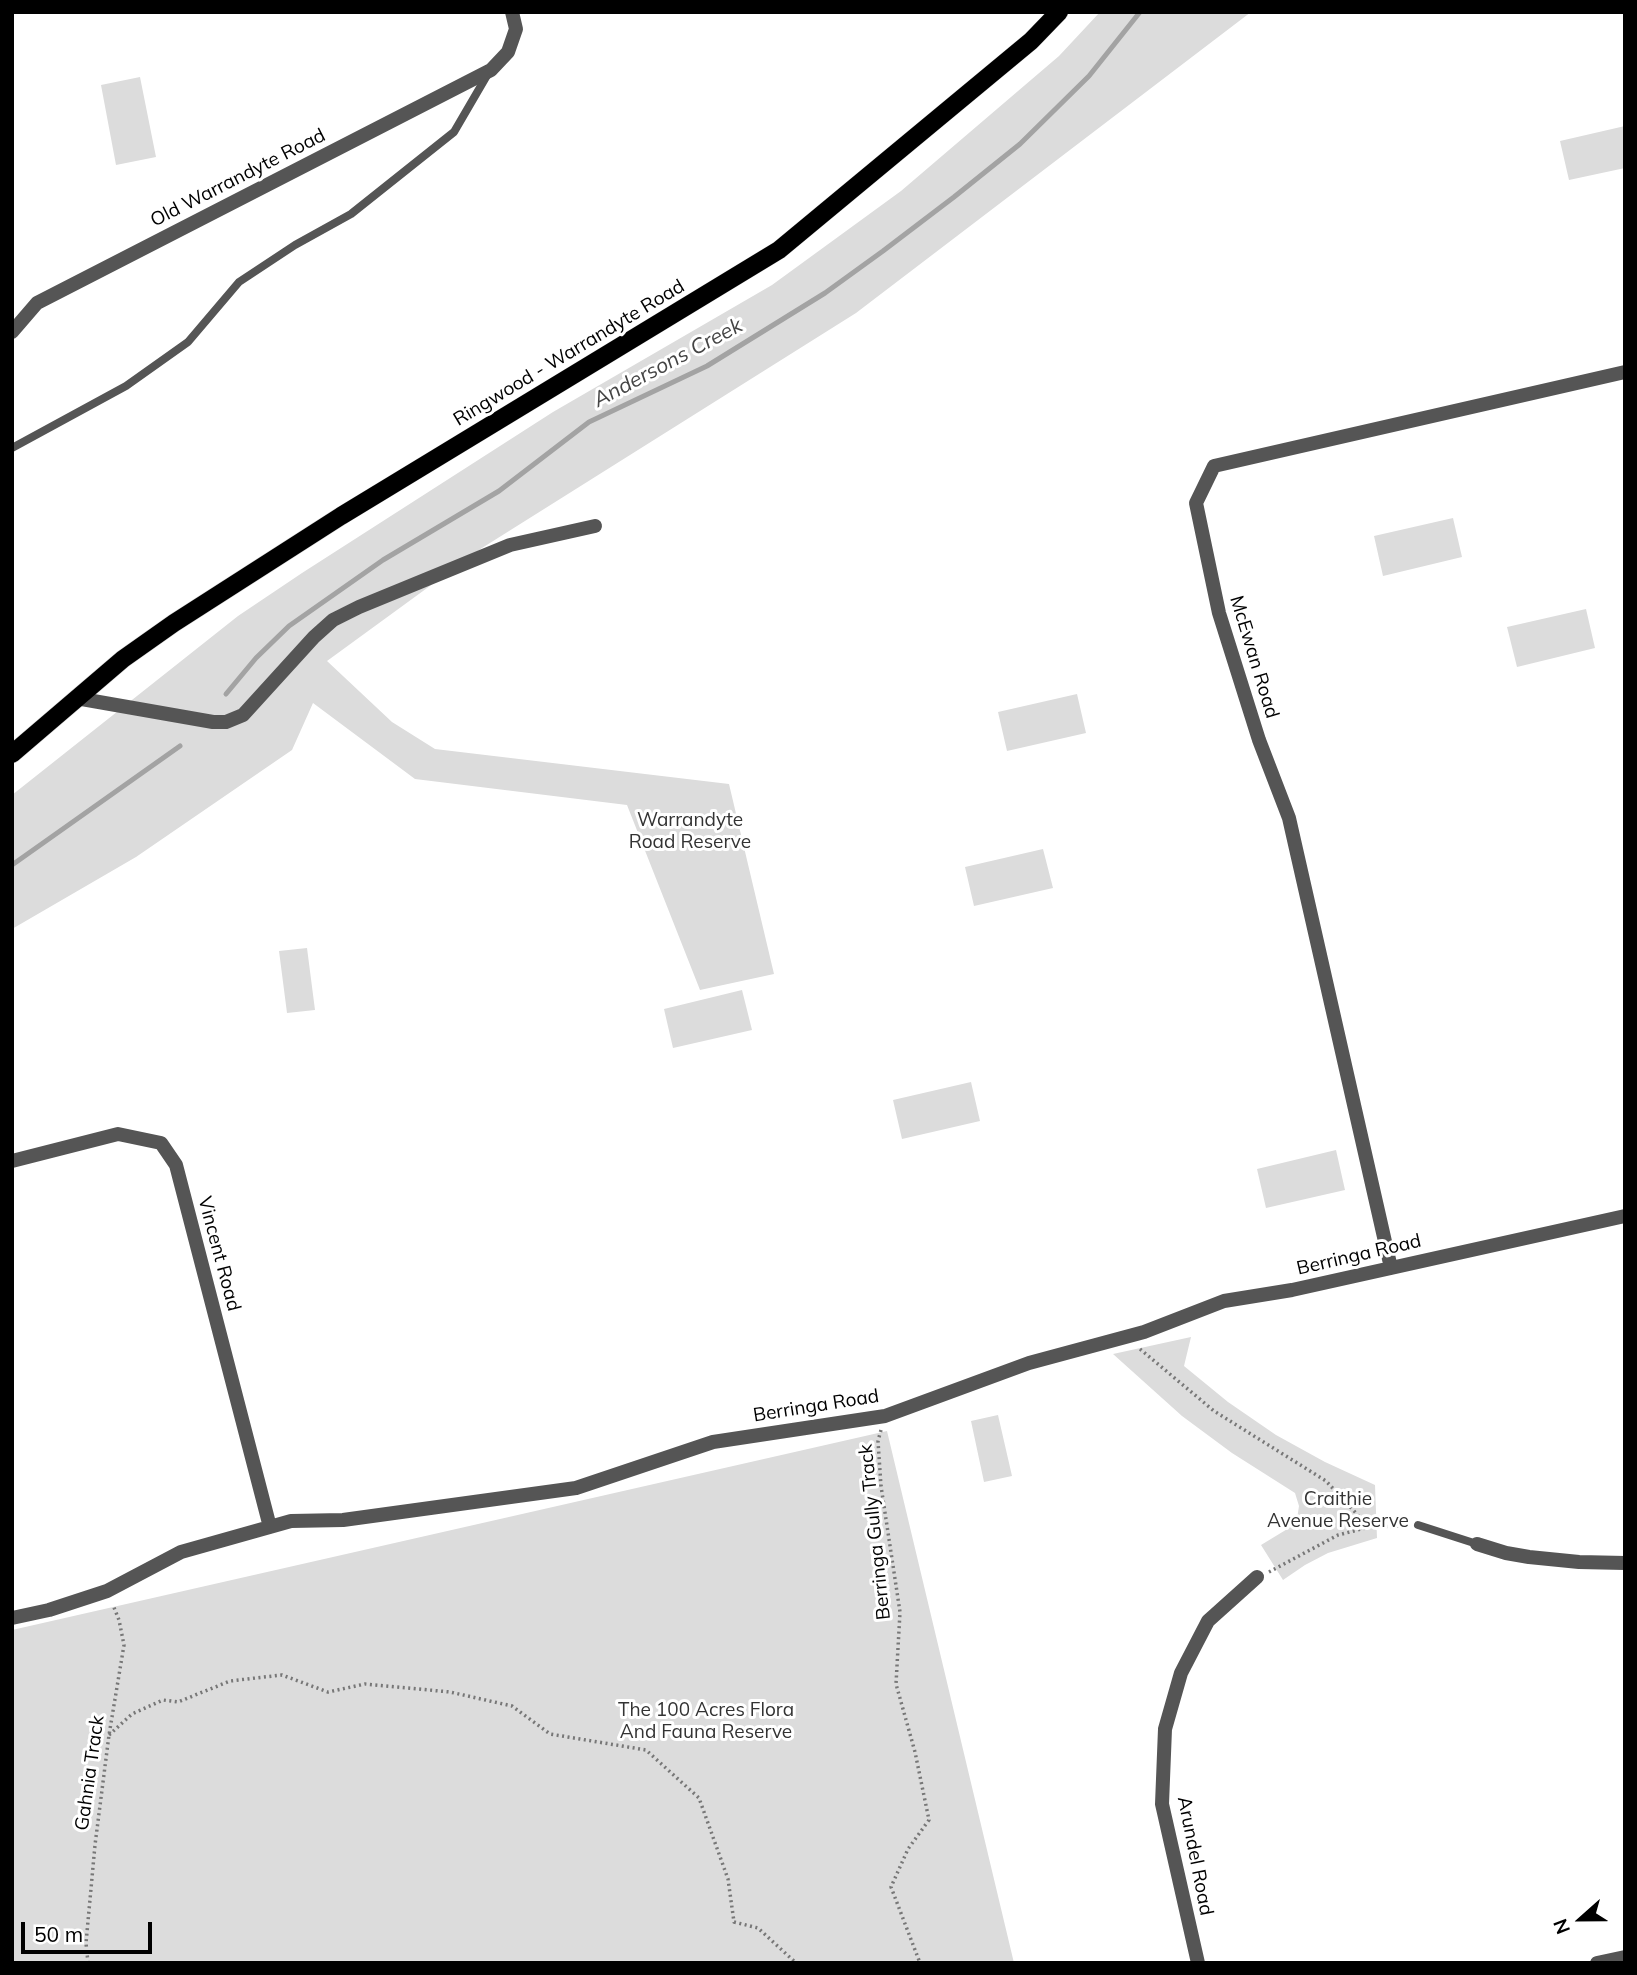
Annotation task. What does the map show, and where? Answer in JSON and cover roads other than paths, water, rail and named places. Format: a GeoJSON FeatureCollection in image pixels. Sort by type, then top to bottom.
{"type":"FeatureCollection","features":[{"type":"Feature","properties":{"kind":"main road","name":"Ringwood - Warrandyte Road"},"geometry":{"type":"LineString","coordinates":[[12,754],[123,659],[174,623],[341,516],[779,250],[1031,41],[1059,12]]}},
{"type":"Feature","properties":{"kind":"street","name":"Old Warrandyte Road"},"geometry":{"type":"LineString","coordinates":[[12,332],[37,303],[491,70],[508,52],[516,29],[512,12]]}},
{"type":"Feature","properties":{"kind":"street","name":"McEwan Road"},"geometry":{"type":"LineString","coordinates":[[1391,1268],[1289,818],[1259,740],[1219,613],[1196,503],[1214,466],[1625,372]]}},
{"type":"Feature","properties":{"kind":"street"},"geometry":{"type":"LineString","coordinates":[[76,698],[226,722],[243,715],[314,636],[333,620],[510,545],[595,526]]}},
{"type":"Feature","properties":{"kind":"street","name":"Vincent Road"},"geometry":{"type":"LineString","coordinates":[[12,1160],[118,1134],[161,1143],[176,1165],[270,1527]]}},
{"type":"Feature","properties":{"kind":"street","name":"Berringa Road"},"geometry":{"type":"LineString","coordinates":[[12,1618],[49,1610],[107,1591],[181,1552],[291,1521],[343,1520],[576,1488],[713,1442],[885,1416],[1029,1363],[1143,1332],[1224,1301],[1292,1290],[1625,1216]]}},
{"type":"Feature","properties":{"kind":"street"},"geometry":{"type":"LineString","coordinates":[[1477,1544],[1530,1557],[1625,1563]]}},
{"type":"Feature","properties":{"kind":"street","name":"Arundel Road"},"geometry":{"type":"LineString","coordinates":[[1198,1963],[1162,1804],[1165,1729],[1181,1673],[1208,1621],[1257,1577]]}},
{"type":"Feature","properties":{"kind":"street"},"geometry":{"type":"LineString","coordinates":[[1598,1963],[1625,1957]]}},
{"type":"Feature","properties":{"kind":"lane","name":"Old Warrandyte Road"},"geometry":{"type":"LineString","coordinates":[[12,448],[126,386],[188,342],[239,282],[295,245],[351,214],[444,141],[454,132],[491,70]]}},
{"type":"Feature","properties":{"kind":"lane"},"geometry":{"type":"LineString","coordinates":[[1418,1525],[1477,1544]]}},
{"type":"Feature","properties":{"kind":"waterway","name":"Andersons Creek"},"geometry":{"type":"LineString","coordinates":[[226,694],[256,658],[289,626],[383,560],[499,491],[589,422],[707,366],[825,293],[883,251],[1020,144],[1089,76],[1140,12]]}},
{"type":"Feature","properties":{"kind":"waterway","name":"Andersons Creek"},"geometry":{"type":"LineString","coordinates":[[12,865],[180,746]]}},
{"type":"Feature","properties":{"kind":"park label","name":"Warrandyte Road Reserve"},"geometry":{"type":"Point","coordinates":[690,831]}},
{"type":"Feature","properties":{"kind":"park label","name":"Craithie Avenue Reserve"},"geometry":{"type":"Point","coordinates":[1338,1510]}},
{"type":"Feature","properties":{"kind":"park label","name":"The 100 Acres Flora And Fauna Reserve"},"geometry":{"type":"Point","coordinates":[706,1721]}}]}
